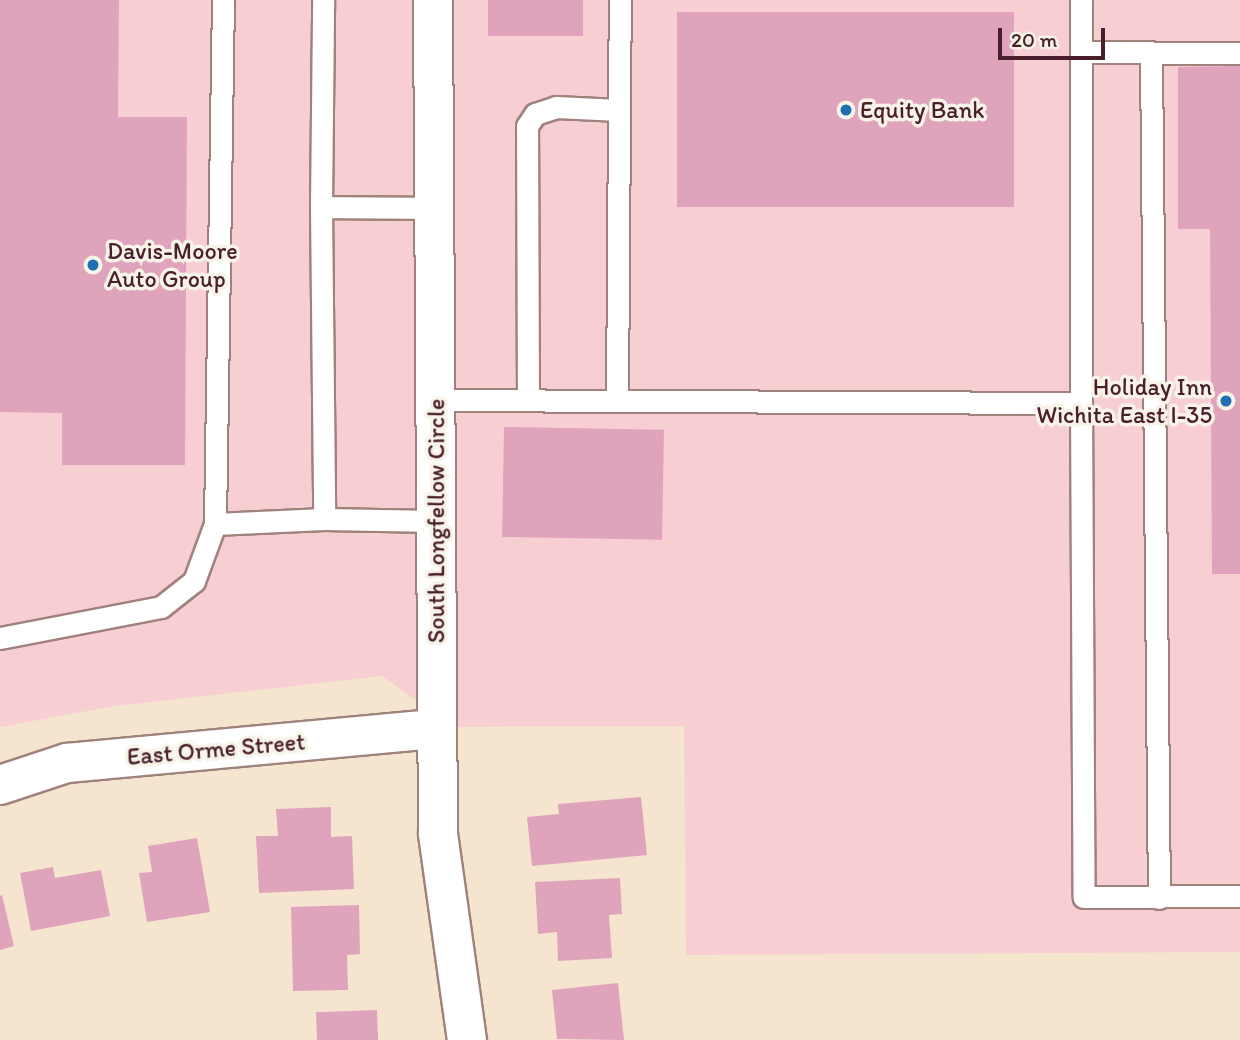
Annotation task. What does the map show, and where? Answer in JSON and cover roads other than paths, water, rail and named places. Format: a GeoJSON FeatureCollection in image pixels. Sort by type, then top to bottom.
{"type":"FeatureCollection","features":[{"type":"Feature","properties":{"kind":"street","name":"South Longfellow Circle"},"geometry":{"type":"LineString","coordinates":[[433,0],[438,834],[467,1040]]}},
{"type":"Feature","properties":{"kind":"street","name":"East Orme Street"},"geometry":{"type":"LineString","coordinates":[[0,785],[67,763],[436,729]]}},
{"type":"Feature","properties":{"kind":"lane"},"geometry":{"type":"LineString","coordinates":[[0,638],[161,607],[194,581],[215,524],[223,0]]}},
{"type":"Feature","properties":{"kind":"lane"},"geometry":{"type":"LineString","coordinates":[[323,0],[321,208],[324,519]]}},
{"type":"Feature","properties":{"kind":"lane"},"geometry":{"type":"LineString","coordinates":[[617,401],[620,0]]}},
{"type":"Feature","properties":{"kind":"lane"},"geometry":{"type":"LineString","coordinates":[[1081,0],[1084,897],[1240,896]]}},
{"type":"Feature","properties":{"kind":"lane"},"geometry":{"type":"LineString","coordinates":[[1082,52],[1240,53]]}},
{"type":"Feature","properties":{"kind":"lane"},"geometry":{"type":"LineString","coordinates":[[1151,54],[1159,898]]}},
{"type":"Feature","properties":{"kind":"lane"},"geometry":{"type":"LineString","coordinates":[[528,400],[527,126],[535,114],[556,107],[619,110]]}},
{"type":"Feature","properties":{"kind":"lane"},"geometry":{"type":"LineString","coordinates":[[321,208],[435,208]]}},
{"type":"Feature","properties":{"kind":"lane"},"geometry":{"type":"LineString","coordinates":[[436,400],[1082,403]]}},
{"type":"Feature","properties":{"kind":"lane"},"geometry":{"type":"LineString","coordinates":[[215,524],[324,519],[436,521]]}},
{"type":"Feature","properties":{"kind":"place","name":"Equity Bank"},"geometry":{"type":"Point","coordinates":[846,110]}},
{"type":"Feature","properties":{"kind":"place","name":"Davis-Moore Auto Group"},"geometry":{"type":"Point","coordinates":[93,265]}},
{"type":"Feature","properties":{"kind":"place","name":"Holiday Inn Wichita East I-35"},"geometry":{"type":"Point","coordinates":[1226,401]}}]}
